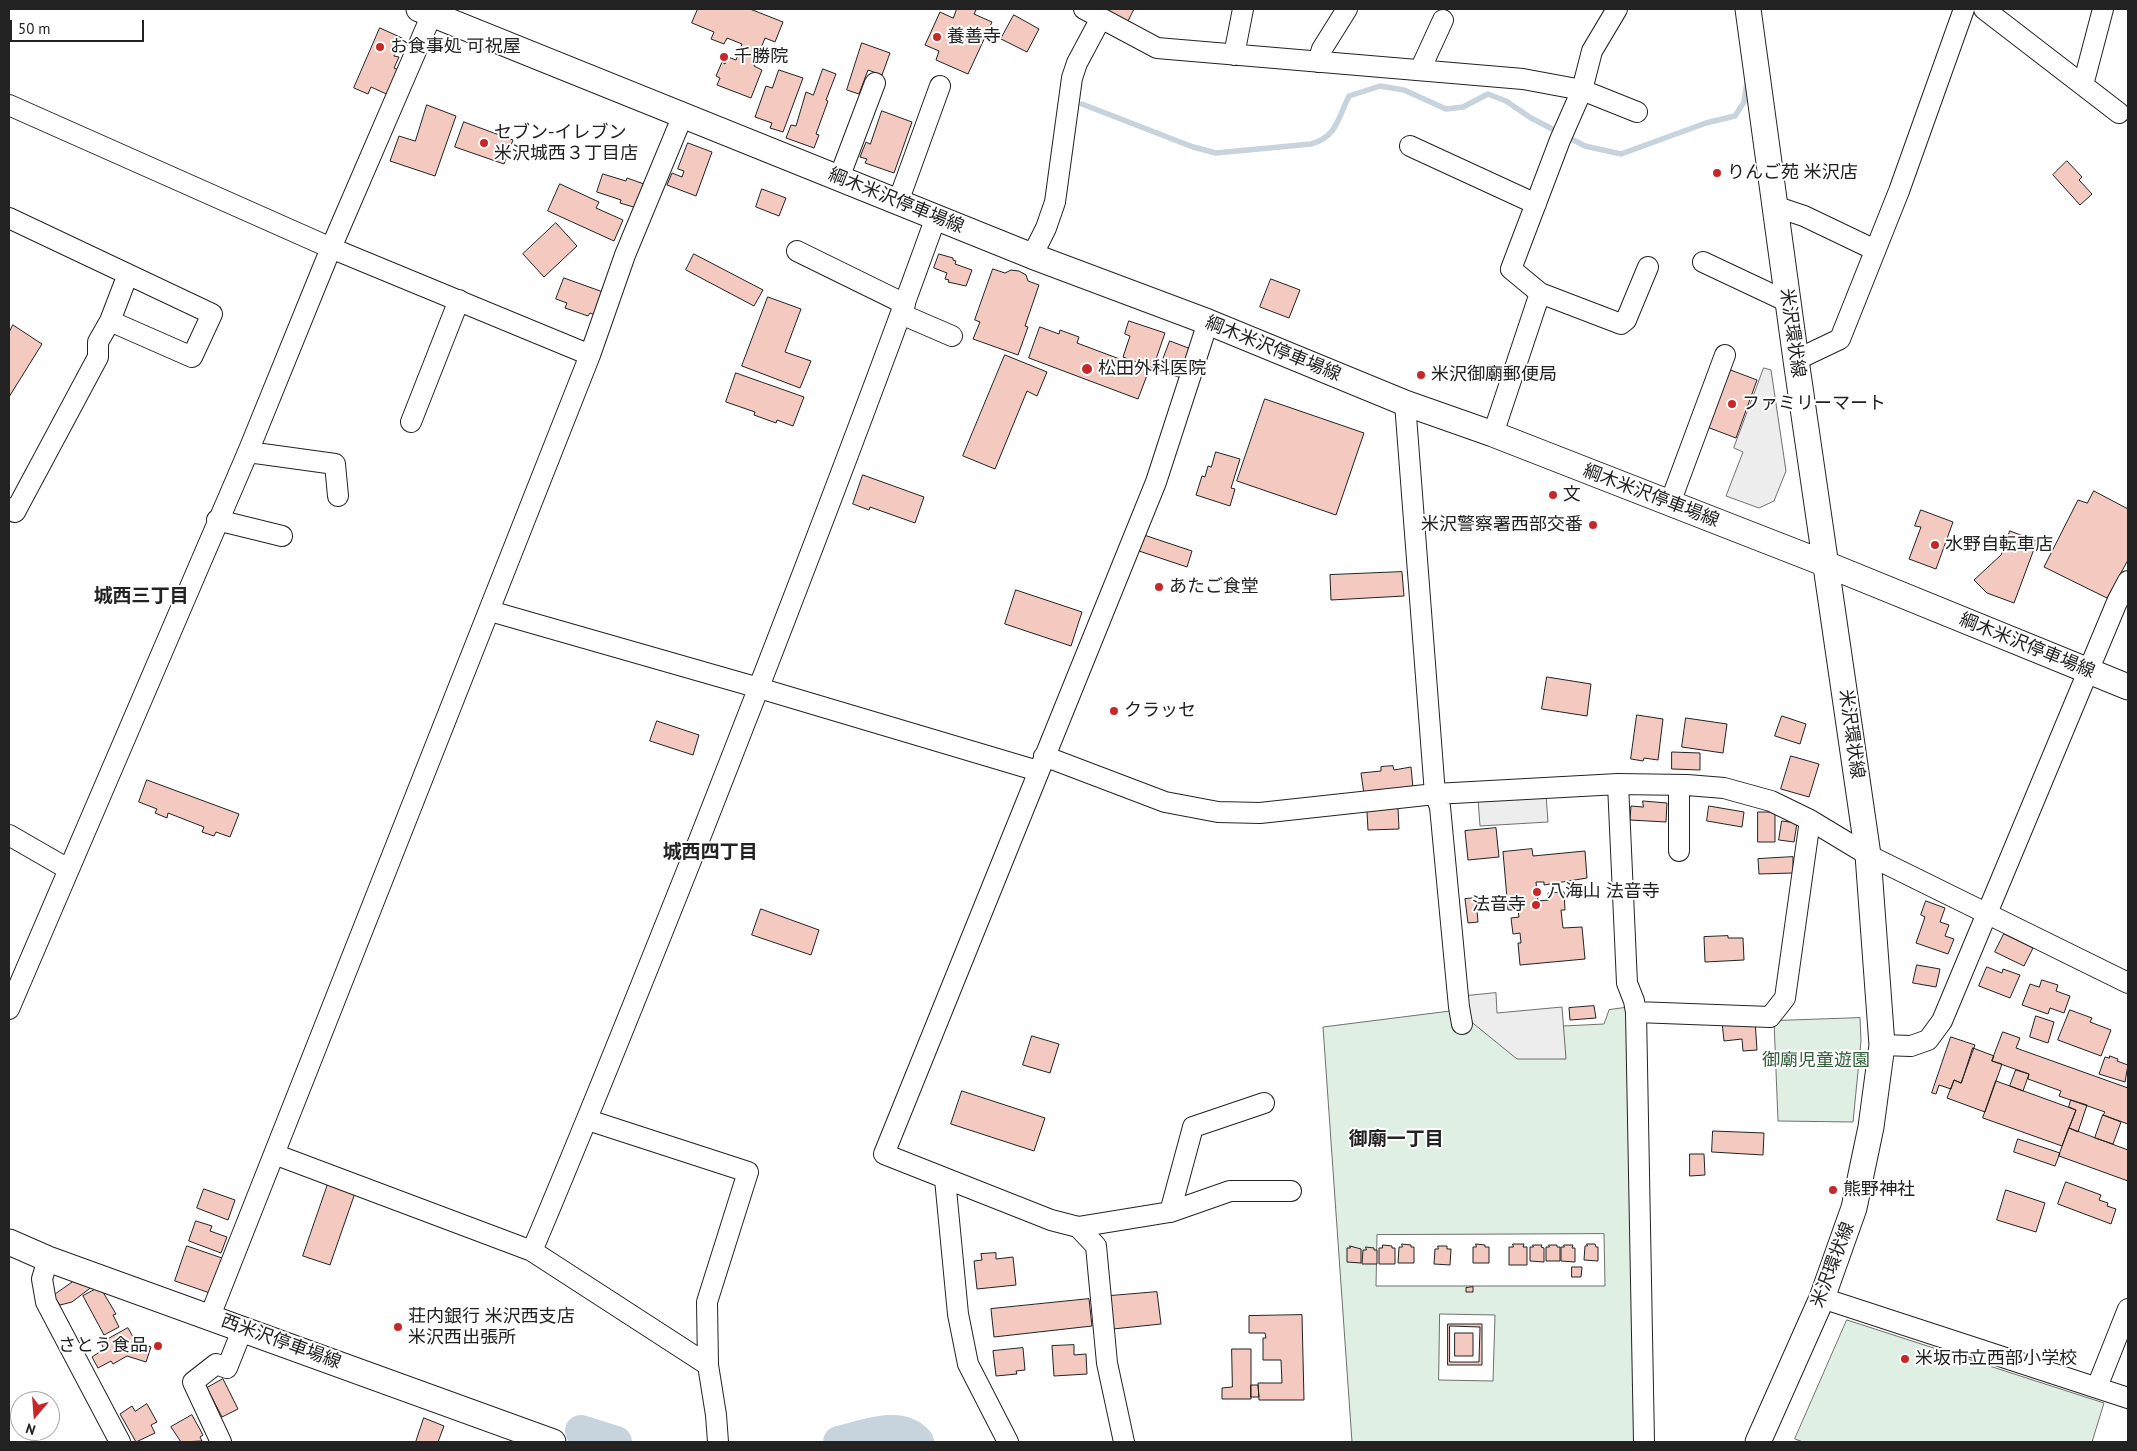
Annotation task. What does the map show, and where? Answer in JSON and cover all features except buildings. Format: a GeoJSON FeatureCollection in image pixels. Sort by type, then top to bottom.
{"type":"FeatureCollection","features":[{"type":"Feature","properties":{"kind":"main road","name":"米沢環状線"},"geometry":{"type":"LineString","coordinates":[[1748,9],[1774,206],[1868,855],[1882,1045],[1872,1127],[1854,1208],[1822,1298],[1758,1442]]}},
{"type":"Feature","properties":{"kind":"main road","name":"綱木米沢停車場線"},"geometry":{"type":"LineString","coordinates":[[426,11],[1032,256],[1208,322],[1405,403],[1493,434],[1826,564],[2128,687]]}},
{"type":"Feature","properties":{"kind":"main road","name":"西米沢停車場線"},"geometry":{"type":"LineString","coordinates":[[9,1242],[48,1259],[210,1316],[553,1442]]}},
{"type":"Feature","properties":{"kind":"street"},"geometry":{"type":"LineString","coordinates":[[1234,55],[1243,9]]}},
{"type":"Feature","properties":{"kind":"street"},"geometry":{"type":"LineString","coordinates":[[1318,62],[1322,50],[1347,9]]}},
{"type":"Feature","properties":{"kind":"street"},"geometry":{"type":"LineString","coordinates":[[1617,9],[1592,51],[1582,90],[1511,269],[1540,293],[1621,324],[1626,320],[1648,268]]}},
{"type":"Feature","properties":{"kind":"street"},"geometry":{"type":"LineString","coordinates":[[1796,360],[1840,339],[1964,9]]}},
{"type":"Feature","properties":{"kind":"street"},"geometry":{"type":"LineString","coordinates":[[1984,9],[2119,113]]}},
{"type":"Feature","properties":{"kind":"street"},"geometry":{"type":"LineString","coordinates":[[2082,85],[2103,9]]}},
{"type":"Feature","properties":{"kind":"street"},"geometry":{"type":"LineString","coordinates":[[9,1009],[217,520],[248,452],[426,11]]}},
{"type":"Feature","properties":{"kind":"street"},"geometry":{"type":"LineString","coordinates":[[1032,256],[1046,228],[1054,202],[1072,78],[1093,13],[1156,48],[1523,79],[1582,90],[1637,112]]}},
{"type":"Feature","properties":{"kind":"street"},"geometry":{"type":"LineString","coordinates":[[1420,70],[1443,20]]}},
{"type":"Feature","properties":{"kind":"street"},"geometry":{"type":"LineString","coordinates":[[839,178],[875,83]]}},
{"type":"Feature","properties":{"kind":"street"},"geometry":{"type":"LineString","coordinates":[[898,202],[940,86]]}},
{"type":"Feature","properties":{"kind":"street"},"geometry":{"type":"LineString","coordinates":[[9,105],[331,248],[590,355]]}},
{"type":"Feature","properties":{"kind":"street"},"geometry":{"type":"LineString","coordinates":[[210,1316],[490,611],[590,355],[625,255],[683,115]]}},
{"type":"Feature","properties":{"kind":"street"},"geometry":{"type":"LineString","coordinates":[[1410,146],[1536,204]]}},
{"type":"Feature","properties":{"kind":"street"},"geometry":{"type":"LineString","coordinates":[[1774,206],[1804,216],[1875,250]]}},
{"type":"Feature","properties":{"kind":"street"},"geometry":{"type":"LineString","coordinates":[[532,1251],[588,1120],[759,688],[868,406],[936,217]]}},
{"type":"Feature","properties":{"kind":"street"},"geometry":{"type":"LineString","coordinates":[[9,218],[212,314],[192,357],[110,321]]}},
{"type":"Feature","properties":{"kind":"street"},"geometry":{"type":"LineString","coordinates":[[797,250],[952,336]]}},
{"type":"Feature","properties":{"kind":"street"},"geometry":{"type":"LineString","coordinates":[[1703,262],[1788,302]]}},
{"type":"Feature","properties":{"kind":"street"},"geometry":{"type":"LineString","coordinates":[[11,515],[98,357],[98,342],[110,321],[128,274]]}},
{"type":"Feature","properties":{"kind":"street"},"geometry":{"type":"LineString","coordinates":[[1493,434],[1540,293]]}},
{"type":"Feature","properties":{"kind":"street"},"geometry":{"type":"LineString","coordinates":[[410,422],[459,300]]}},
{"type":"Feature","properties":{"kind":"street"},"geometry":{"type":"LineString","coordinates":[[1208,322],[1156,482],[884,1154],[1050,1220],[1078,1227],[1170,1212],[1230,1191],[1290,1191]]}},
{"type":"Feature","properties":{"kind":"street"},"geometry":{"type":"LineString","coordinates":[[1670,503],[1726,355]]}},
{"type":"Feature","properties":{"kind":"street"},"geometry":{"type":"LineString","coordinates":[[1405,403],[1436,794],[1440,807],[1462,1024]]}},
{"type":"Feature","properties":{"kind":"street"},"geometry":{"type":"LineString","coordinates":[[248,452],[335,464],[338,496]]}},
{"type":"Feature","properties":{"kind":"street"},"geometry":{"type":"LineString","coordinates":[[217,520],[282,536]]}},
{"type":"Feature","properties":{"kind":"street"},"geometry":{"type":"LineString","coordinates":[[1882,1045],[1911,1046],[1928,1040],[1942,1022],[2117,602],[2128,581]]}},
{"type":"Feature","properties":{"kind":"street"},"geometry":{"type":"LineString","coordinates":[[490,611],[759,688],[1041,763],[1166,802],[1218,812],[1260,813],[1436,794],[1618,784],[1724,788],[1771,801],[1810,820],[1868,855],[2128,983]]}},
{"type":"Feature","properties":{"kind":"street"},"geometry":{"type":"LineString","coordinates":[[1618,784],[1626,983],[1634,1001],[1636,1012],[1644,1442]]}},
{"type":"Feature","properties":{"kind":"street"},"geometry":{"type":"LineString","coordinates":[[1678,785],[1679,851]]}},
{"type":"Feature","properties":{"kind":"street"},"geometry":{"type":"LineString","coordinates":[[1636,1012],[1770,1016],[1785,998],[1810,820]]}},
{"type":"Feature","properties":{"kind":"street"},"geometry":{"type":"LineString","coordinates":[[9,834],[68,869]]}},
{"type":"Feature","properties":{"kind":"street"},"geometry":{"type":"LineString","coordinates":[[1170,1212],[1193,1127],[1264,1104]]}},
{"type":"Feature","properties":{"kind":"street"},"geometry":{"type":"LineString","coordinates":[[588,1120],[748,1172],[707,1302],[708,1365],[718,1442]]}},
{"type":"Feature","properties":{"kind":"street"},"geometry":{"type":"LineString","coordinates":[[274,1154],[532,1251],[708,1365]]}},
{"type":"Feature","properties":{"kind":"street"},"geometry":{"type":"LineString","coordinates":[[945,1179],[958,1314],[968,1364],[1008,1442]]}},
{"type":"Feature","properties":{"kind":"street"},"geometry":{"type":"LineString","coordinates":[[1078,1227],[1096,1246],[1107,1363],[1124,1442]]}},
{"type":"Feature","properties":{"kind":"street"},"geometry":{"type":"LineString","coordinates":[[48,1259],[42,1279],[46,1302],[120,1442]]}},
{"type":"Feature","properties":{"kind":"street"},"geometry":{"type":"LineString","coordinates":[[1822,1298],[2128,1398]]}},
{"type":"Feature","properties":{"kind":"street"},"geometry":{"type":"LineString","coordinates":[[2097,1387],[2128,1309]]}},
{"type":"Feature","properties":{"kind":"street"},"geometry":{"type":"LineString","coordinates":[[222,1442],[193,1382],[216,1364],[227,1368],[243,1328]]}},
{"type":"Feature","properties":{"kind":"green space"},"geometry":{"type":"Polygon","coordinates":[[[1631,1007],[1642,1442],[1352,1442],[1323,1027],[1458,1010],[1565,1059],[1563,1026],[1604,1024],[1609,1010],[1631,1007]],[[1604,1234],[1377,1235],[1376,1286],[1605,1286],[1604,1234]],[[1440,1314],[1439,1380],[1493,1381],[1495,1315],[1440,1314]]]}},
{"type":"Feature","properties":{"kind":"green space","name":"御廟児童遊園"},"geometry":{"type":"Polygon","coordinates":[[[1860,1018],[1861,1041],[1853,1122],[1778,1121],[1774,1021],[1860,1018]]]}},
{"type":"Feature","properties":{"kind":"green space","name":"米坂市立西部小学校"},"geometry":{"type":"Polygon","coordinates":[[[1847,1320],[2104,1403],[2092,1442],[1803,1442],[1795,1439],[1847,1320]]]}},
{"type":"Feature","properties":{"kind":"shaded area"},"geometry":{"type":"Polygon","coordinates":[[[1764,368],[1771,370],[1786,471],[1774,501],[1759,508],[1726,496],[1743,452],[1734,448],[1764,368]]]}},
{"type":"Feature","properties":{"kind":"shaded area"},"geometry":{"type":"Polygon","coordinates":[[[1546,795],[1548,822],[1480,826],[1478,799],[1546,795]]]}},
{"type":"Feature","properties":{"kind":"shaded area"},"geometry":{"type":"Polygon","coordinates":[[[1496,993],[1497,1013],[1562,1007],[1566,1059],[1517,1059],[1469,1020],[1466,996],[1496,993]]]}},
{"type":"Feature","properties":{"kind":"waterway"},"geometry":{"type":"LineString","coordinates":[[1082,104],[1193,147],[1216,153],[1311,144],[1320,141],[1332,132],[1336,126],[1349,96],[1380,86],[1404,90],[1446,109],[1463,107],[1488,94],[1506,101],[1531,118],[1585,146],[1621,154],[1706,123],[1735,116],[1744,102],[1747,82]]}},
{"type":"Feature","properties":{"kind":"waterway"},"geometry":{"type":"LineString","coordinates":[[581,1431],[616,1442]]}},
{"type":"Feature","properties":{"kind":"waterway"},"geometry":{"type":"LineString","coordinates":[[839,1442],[869,1434],[891,1431],[910,1435],[918,1442]]}},
{"type":"Feature","properties":{"kind":"place","name":"養善寺"},"geometry":{"type":"Point","coordinates":[937,37]}},
{"type":"Feature","properties":{"kind":"place","name":"お食事処 可祝屋"},"geometry":{"type":"Point","coordinates":[380,47]}},
{"type":"Feature","properties":{"kind":"place","name":"千勝院"},"geometry":{"type":"Point","coordinates":[724,57]}},
{"type":"Feature","properties":{"kind":"place","name":"セブン-イレブン 米沢城西３丁目店"},"geometry":{"type":"Point","coordinates":[484,143]}},
{"type":"Feature","properties":{"kind":"place","name":"りんご苑 米沢店"},"geometry":{"type":"Point","coordinates":[1717,173]}},
{"type":"Feature","properties":{"kind":"place","name":"松田外科医院"},"geometry":{"type":"Point","coordinates":[1087,369]}},
{"type":"Feature","properties":{"kind":"place","name":"米沢御廟郵便局"},"geometry":{"type":"Point","coordinates":[1421,375]}},
{"type":"Feature","properties":{"kind":"place","name":"ファミリーマート"},"geometry":{"type":"Point","coordinates":[1732,404]}},
{"type":"Feature","properties":{"kind":"place","name":"文"},"geometry":{"type":"Point","coordinates":[1553,495]}},
{"type":"Feature","properties":{"kind":"place","name":"米沢警察署西部交番"},"geometry":{"type":"Point","coordinates":[1593,525]}},
{"type":"Feature","properties":{"kind":"place","name":"水野自転車店"},"geometry":{"type":"Point","coordinates":[1935,545]}},
{"type":"Feature","properties":{"kind":"place","name":"あたご食堂"},"geometry":{"type":"Point","coordinates":[1159,587]}},
{"type":"Feature","properties":{"kind":"place","name":"クラッセ"},"geometry":{"type":"Point","coordinates":[1114,711]}},
{"type":"Feature","properties":{"kind":"place","name":"八海山 法音寺"},"geometry":{"type":"Point","coordinates":[1537,892]}},
{"type":"Feature","properties":{"kind":"place","name":"法音寺"},"geometry":{"type":"Point","coordinates":[1536,905]}},
{"type":"Feature","properties":{"kind":"place","name":"熊野神社"},"geometry":{"type":"Point","coordinates":[1833,1190]}},
{"type":"Feature","properties":{"kind":"place","name":"荘内銀行 米沢西支店 米沢西出張所"},"geometry":{"type":"Point","coordinates":[398,1327]}},
{"type":"Feature","properties":{"kind":"place","name":"さとう食品"},"geometry":{"type":"Point","coordinates":[158,1346]}},
{"type":"Feature","properties":{"kind":"place","name":"米坂市立西部小学校"},"geometry":{"type":"Point","coordinates":[1905,1359]}},
{"type":"Feature","properties":{"kind":"district","name":"城西三丁目"},"geometry":{"type":"Point","coordinates":[141,597]}},
{"type":"Feature","properties":{"kind":"district","name":"城西四丁目"},"geometry":{"type":"Point","coordinates":[710,853]}},
{"type":"Feature","properties":{"kind":"district","name":"御廟一丁目"},"geometry":{"type":"Point","coordinates":[1396,1140]}}]}
